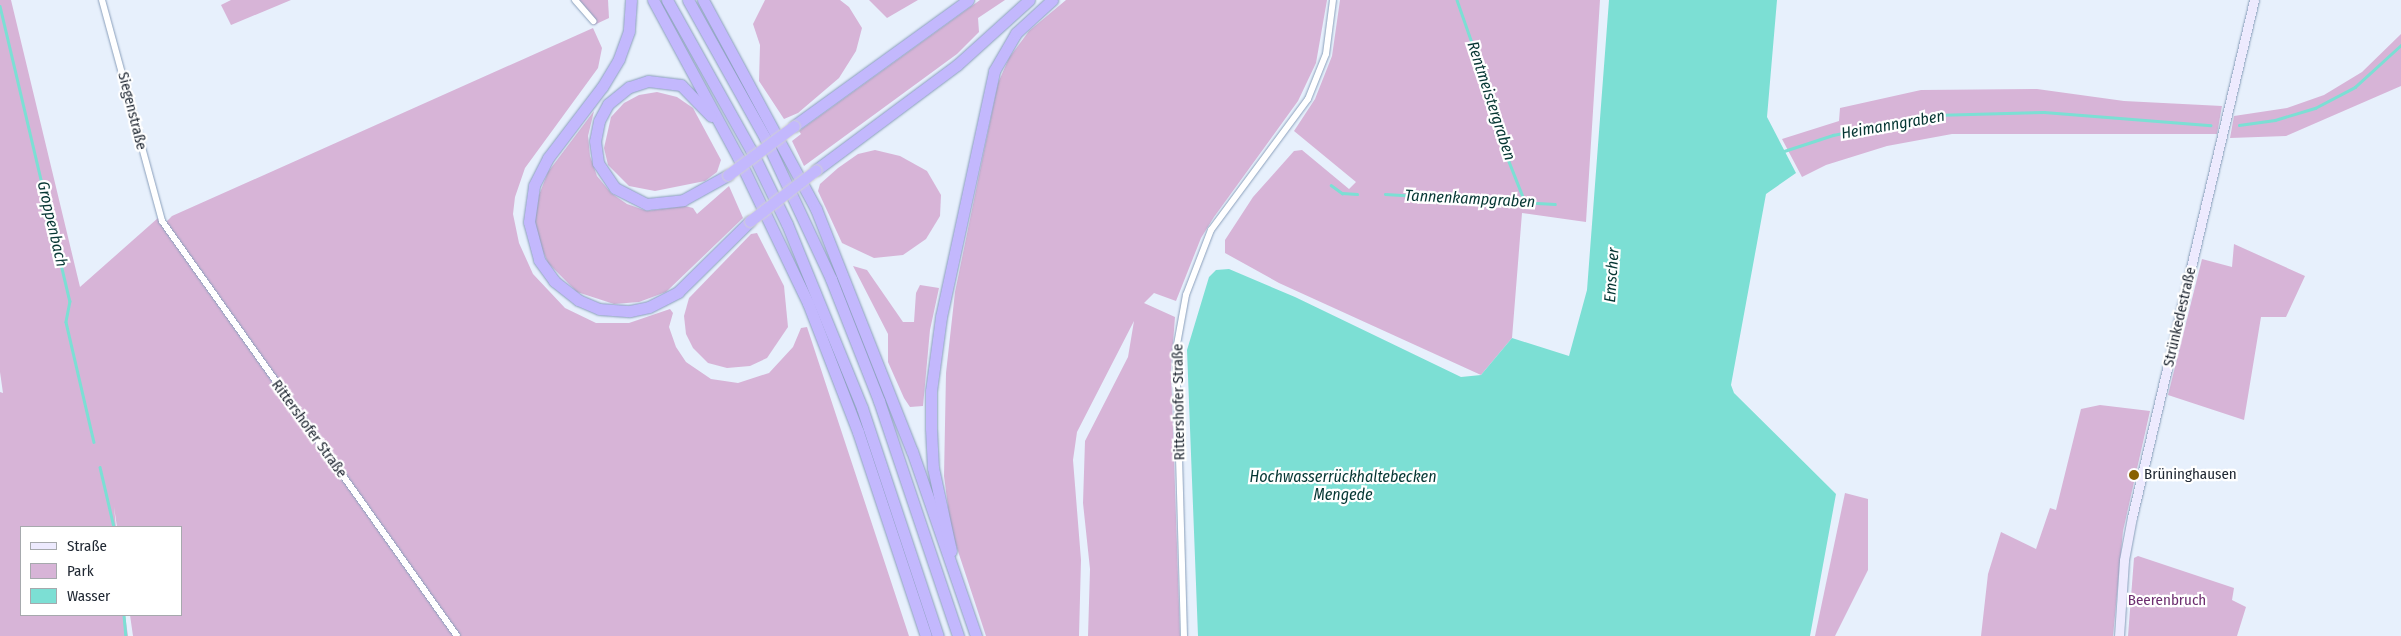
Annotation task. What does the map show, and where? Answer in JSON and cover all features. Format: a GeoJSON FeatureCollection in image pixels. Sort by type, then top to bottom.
{"type":"FeatureCollection","features":[{"type":"Feature","properties":{"kind":"highway"},"geometry":{"type":"LineString","coordinates":[[631,0],[629,31],[619,59],[602,87],[548,158],[534,186],[529,222],[539,260],[554,281],[578,300],[599,309],[630,312],[649,308],[678,292],[750,221],[957,65],[1029,0]]}},
{"type":"Feature","properties":{"kind":"highway"},"geometry":{"type":"LineString","coordinates":[[653,0],[738,157],[804,294],[832,362],[926,636]]}},
{"type":"Feature","properties":{"kind":"highway"},"geometry":{"type":"LineString","coordinates":[[667,0],[714,82],[787,224],[862,408],[938,636]]}},
{"type":"Feature","properties":{"kind":"highway"},"geometry":{"type":"LineString","coordinates":[[688,0],[765,138],[832,279],[879,401],[958,636]]}},
{"type":"Feature","properties":{"kind":"highway"},"geometry":{"type":"LineString","coordinates":[[704,0],[816,210],[874,350],[976,636]]}},
{"type":"Feature","properties":{"kind":"highway"},"geometry":{"type":"LineString","coordinates":[[738,157],[702,103],[681,85],[669,82],[648,81],[629,87],[608,104],[599,121],[595,141],[604,174],[615,188],[636,200],[657,205],[683,200],[728,175],[968,0]]}},
{"type":"Feature","properties":{"kind":"highway"},"geometry":{"type":"LineString","coordinates":[[954,573],[934,468],[931,392],[936,349],[994,71],[1016,33],[1052,0]]}},
{"type":"Feature","properties":{"kind":"main road","name":"Strünkedestraße"},"geometry":{"type":"LineString","coordinates":[[2118,636],[2124,560],[2132,517],[2254,0]]}},
{"type":"Feature","properties":{"kind":"street","name":"Siegenstraße"},"geometry":{"type":"LineString","coordinates":[[102,0],[162,221]]}},
{"type":"Feature","properties":{"kind":"street"},"geometry":{"type":"LineString","coordinates":[[575,0],[593,21]]}},
{"type":"Feature","properties":{"kind":"street","name":"Rittershofer Straße"},"geometry":{"type":"LineString","coordinates":[[1184,636],[1176,350],[1186,295],[1211,230],[1240,187],[1282,138],[1312,93],[1326,54],[1333,0]]}},
{"type":"Feature","properties":{"kind":"street","name":"Rittershofer Straße"},"geometry":{"type":"LineString","coordinates":[[162,221],[457,636]]}},
{"type":"Feature","properties":{"kind":"green space"},"geometry":{"type":"Polygon","coordinates":[[[0,0],[11,0],[80,287],[158,218],[163,225],[172,216],[593,28],[602,48],[598,68],[525,168],[515,197],[513,214],[519,243],[533,274],[565,308],[596,323],[629,323],[670,309],[673,313],[669,327],[676,347],[686,362],[711,379],[738,383],[769,373],[793,347],[801,328],[807,327],[909,636],[133,636],[130,616],[182,616],[182,526],[117,526],[114,507],[116,526],[20,526],[20,616],[125,616],[128,636],[0,636],[0,392],[3,393],[0,372],[0,0]]]}},
{"type":"Feature","properties":{"kind":"green space"},"geometry":{"type":"Polygon","coordinates":[[[231,0],[291,0],[231,25],[221,5],[231,0]]]}},
{"type":"Feature","properties":{"kind":"green space"},"geometry":{"type":"Polygon","coordinates":[[[577,0],[608,0],[609,18],[594,25],[577,0]]]}},
{"type":"Feature","properties":{"kind":"green space"},"geometry":{"type":"Polygon","coordinates":[[[765,0],[840,0],[849,7],[862,28],[856,51],[839,78],[798,113],[784,119],[759,81],[760,45],[753,24],[765,0]]]}},
{"type":"Feature","properties":{"kind":"green space"},"geometry":{"type":"Polygon","coordinates":[[[869,0],[918,0],[887,18],[869,0]]]}},
{"type":"Feature","properties":{"kind":"green space"},"geometry":{"type":"Polygon","coordinates":[[[980,0],[1005,0],[978,18],[979,32],[957,54],[804,166],[792,141],[801,134],[799,131],[980,0]]]}},
{"type":"Feature","properties":{"kind":"green space"},"geometry":{"type":"Polygon","coordinates":[[[1066,0],[1327,0],[1316,63],[1298,101],[1214,217],[1201,238],[1176,301],[1154,293],[1144,303],[1175,317],[1171,369],[1180,636],[1088,636],[1090,569],[1083,503],[1085,441],[1128,357],[1134,321],[1077,432],[1073,460],[1081,560],[1079,636],[986,636],[951,530],[944,476],[946,373],[955,292],[998,83],[1009,58],[1029,31],[1066,0]]]}},
{"type":"Feature","properties":{"kind":"green space"},"geometry":{"type":"Polygon","coordinates":[[[1340,0],[1600,0],[1586,222],[1522,213],[1512,338],[1481,375],[1279,283],[1225,253],[1225,240],[1253,197],[1294,151],[1302,150],[1349,189],[1356,182],[1294,131],[1315,99],[1332,56],[1340,0]]]}},
{"type":"Feature","properties":{"kind":"green space"},"geometry":{"type":"Polygon","coordinates":[[[2401,34],[2401,86],[2286,136],[2230,138],[2234,116],[2287,108],[2324,95],[2362,72],[2401,34]]]}},
{"type":"Feature","properties":{"kind":"green space"},"geometry":{"type":"Polygon","coordinates":[[[2037,89],[2124,101],[2222,106],[2217,134],[1952,134],[1887,146],[1826,165],[1802,177],[1782,139],[1839,121],[1840,108],[1921,90],[2037,89]]]}},
{"type":"Feature","properties":{"kind":"green space"},"geometry":{"type":"Polygon","coordinates":[[[657,92],[677,97],[693,108],[721,160],[717,172],[705,181],[655,191],[629,186],[608,165],[604,148],[611,117],[624,103],[639,95],[657,92]]]}},
{"type":"Feature","properties":{"kind":"green space"},"geometry":{"type":"Polygon","coordinates":[[[594,111],[588,136],[590,156],[597,176],[611,193],[627,204],[647,211],[685,206],[693,208],[697,214],[729,186],[743,218],[666,292],[639,302],[614,304],[577,292],[548,263],[539,242],[535,221],[539,195],[548,172],[594,111]]]}},
{"type":"Feature","properties":{"kind":"green space"},"geometry":{"type":"Polygon","coordinates":[[[875,150],[900,156],[927,171],[941,195],[940,216],[926,239],[903,255],[874,258],[842,243],[818,191],[820,184],[838,168],[858,154],[875,150]]]}},
{"type":"Feature","properties":{"kind":"green space"},"geometry":{"type":"Polygon","coordinates":[[[757,233],[784,286],[788,327],[767,358],[750,366],[727,368],[708,363],[693,348],[686,334],[684,316],[689,298],[751,234],[757,233]]]}},
{"type":"Feature","properties":{"kind":"green space"},"geometry":{"type":"Polygon","coordinates":[[[2234,244],[2305,276],[2286,317],[2261,317],[2244,420],[2168,395],[2202,259],[2232,267],[2234,244]]]}},
{"type":"Feature","properties":{"kind":"green space"},"geometry":{"type":"Polygon","coordinates":[[[853,266],[867,270],[903,322],[914,322],[916,293],[920,285],[939,288],[930,330],[923,406],[910,407],[904,398],[888,362],[888,334],[853,266]]]}},
{"type":"Feature","properties":{"kind":"green space"},"geometry":{"type":"Polygon","coordinates":[[[2100,405],[2150,411],[2123,531],[2113,636],[1981,636],[1988,574],[2001,532],[2036,549],[2050,508],[2056,510],[2081,409],[2100,405]]]}},
{"type":"Feature","properties":{"kind":"green space"},"geometry":{"type":"Polygon","coordinates":[[[1845,493],[1868,499],[1868,570],[1835,636],[1815,636],[1845,493]]]}},
{"type":"Feature","properties":{"kind":"green space","name":"Beerenbruch"},"geometry":{"type":"Polygon","coordinates":[[[2138,556],[2234,588],[2232,600],[2246,607],[2237,636],[2128,636],[2134,558],[2138,556]]]}},
{"type":"Feature","properties":{"kind":"water","name":"Hochwasserrückhaltebecken Mengede"},"geometry":{"type":"Polygon","coordinates":[[[1609,0],[1777,0],[1767,117],[1796,173],[1766,194],[1731,385],[1734,393],[1836,494],[1810,636],[1198,636],[1187,350],[1209,277],[1216,270],[1229,269],[1295,297],[1461,377],[1481,375],[1512,338],[1569,356],[1587,290],[1609,0]]]}},
{"type":"Feature","properties":{"kind":"waterway","name":"Rentmeistergraben"},"geometry":{"type":"LineString","coordinates":[[1457,0],[1490,94],[1497,131],[1525,202]]}},
{"type":"Feature","properties":{"kind":"waterway","name":"Groppenbach"},"geometry":{"type":"LineString","coordinates":[[0,6],[70,301],[66,322],[94,442]]}},
{"type":"Feature","properties":{"kind":"waterway","name":"Heimanngraben"},"geometry":{"type":"LineString","coordinates":[[2239,125],[2275,120],[2315,108],[2355,87],[2401,45]]}},
{"type":"Feature","properties":{"kind":"waterway","name":"Heimanngraben"},"geometry":{"type":"LineString","coordinates":[[1781,152],[1833,135],[1934,115],[2044,112],[2210,125]]}},
{"type":"Feature","properties":{"kind":"waterway","name":"Tannenkampgraben"},"geometry":{"type":"LineString","coordinates":[[1331,185],[1342,193],[1357,194]]}},
{"type":"Feature","properties":{"kind":"waterway","name":"Tannenkampgraben"},"geometry":{"type":"LineString","coordinates":[[1385,194],[1555,204]]}},
{"type":"Feature","properties":{"kind":"waterway","name":"Groppenbach"},"geometry":{"type":"LineString","coordinates":[[100,467],[114,526]]}},
{"type":"Feature","properties":{"kind":"waterway","name":"Groppenbach"},"geometry":{"type":"LineString","coordinates":[[124,616],[126,636]]}},
{"type":"Feature","properties":{"kind":"place","name":"Brüninghausen"},"geometry":{"type":"Point","coordinates":[2134,475]}},
{"type":"Feature","properties":{"kind":"water label","name":"Emscher"},"geometry":{"type":"Point","coordinates":[1612,275]}}]}
